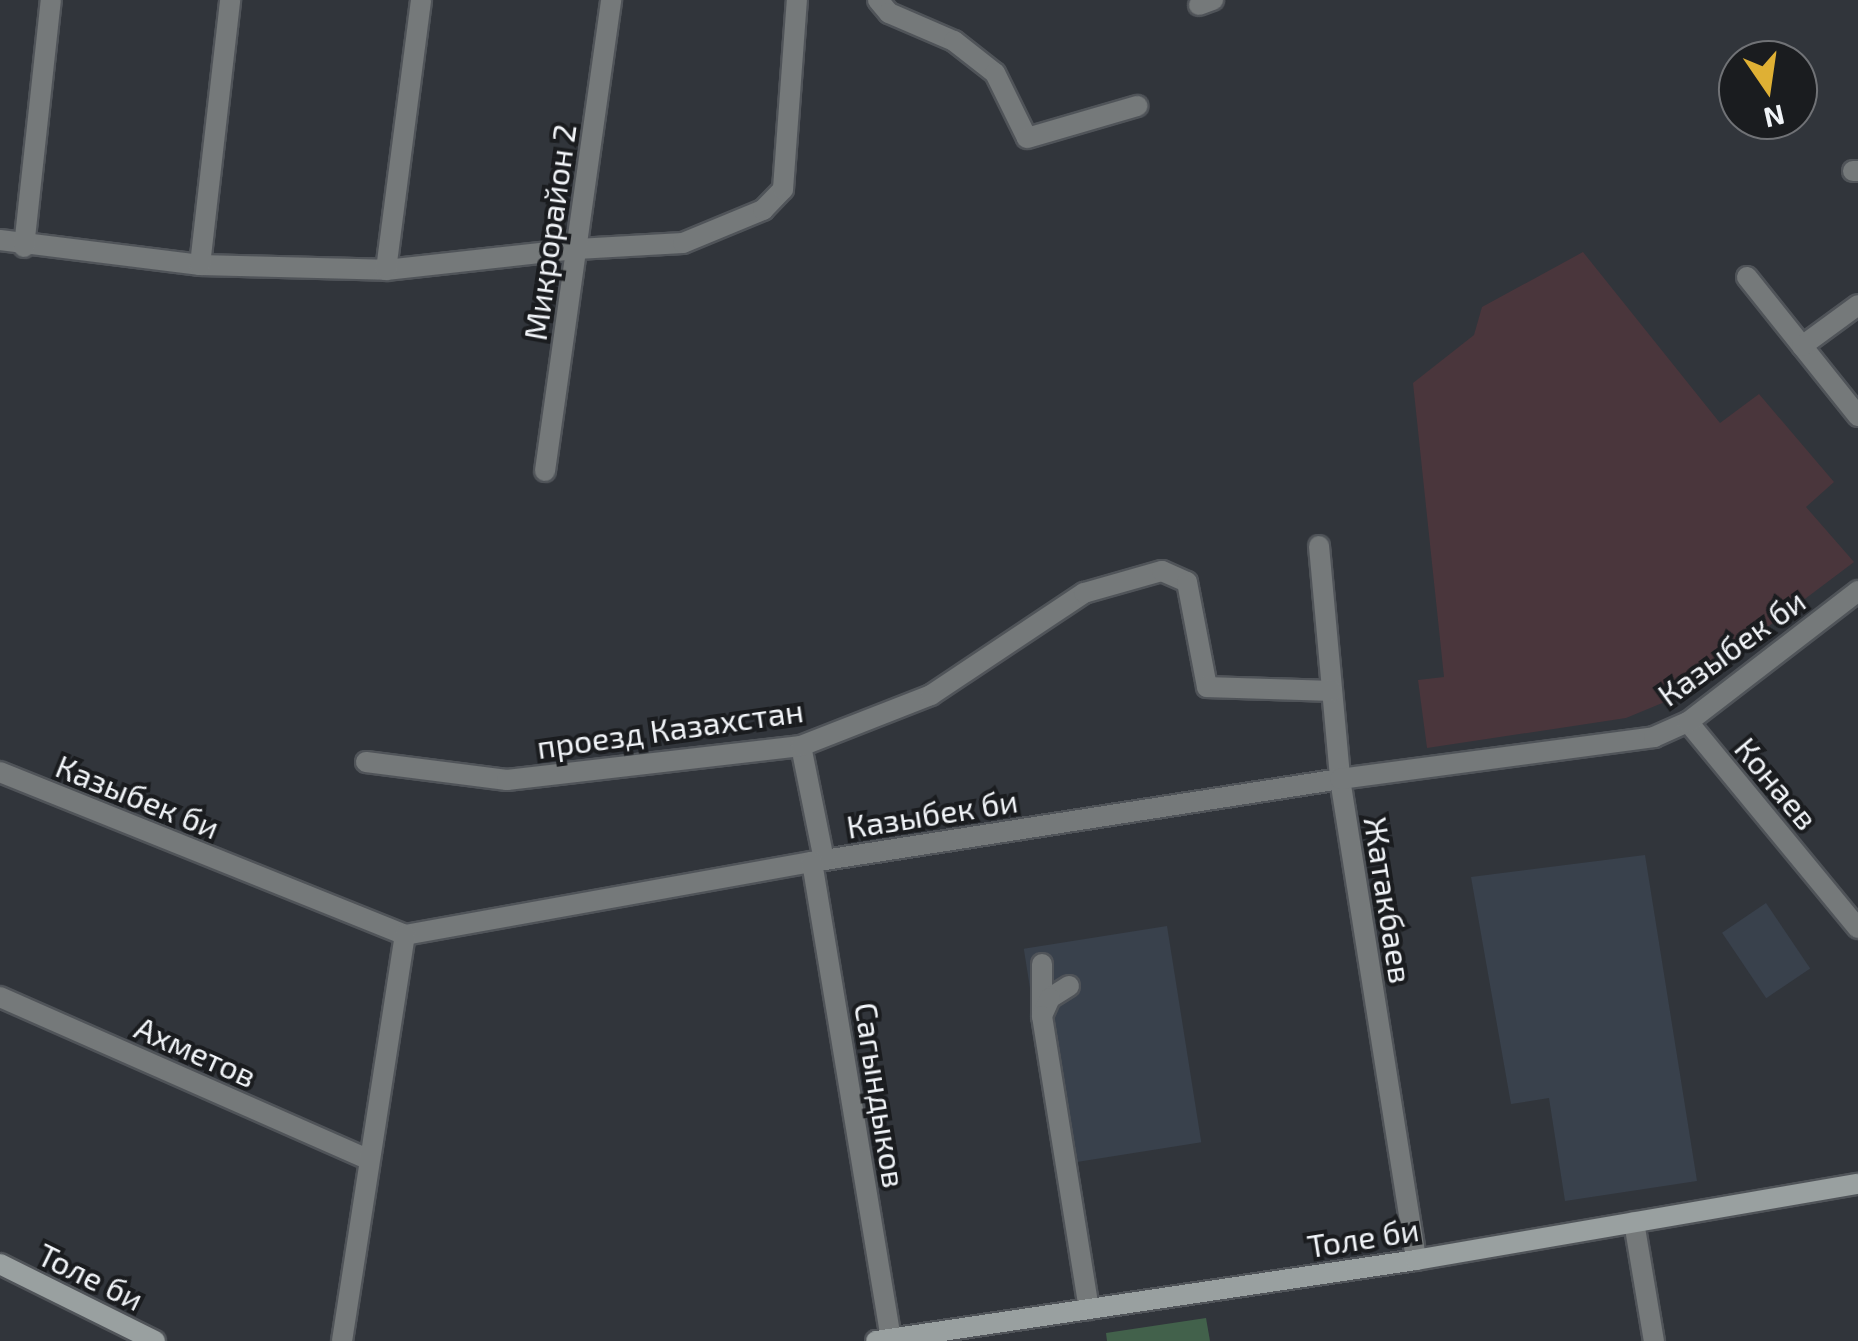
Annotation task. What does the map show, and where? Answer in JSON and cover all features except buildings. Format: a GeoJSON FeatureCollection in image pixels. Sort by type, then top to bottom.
{"type":"FeatureCollection","features":[{"type":"Feature","properties":{"kind":"main road","name":"Толе би"},"geometry":{"type":"LineString","coordinates":[[884,1340],[934,1337],[1089,1309],[1416,1260],[1858,1184]]}},
{"type":"Feature","properties":{"kind":"main road","name":"Толе би"},"geometry":{"type":"LineString","coordinates":[[0,1264],[155,1341]]}},
{"type":"Feature","properties":{"kind":"street"},"geometry":{"type":"LineString","coordinates":[[24,246],[51,0]]}},
{"type":"Feature","properties":{"kind":"street"},"geometry":{"type":"LineString","coordinates":[[200,266],[230,0]]}},
{"type":"Feature","properties":{"kind":"street"},"geometry":{"type":"LineString","coordinates":[[386,270],[420,0]]}},
{"type":"Feature","properties":{"kind":"street","name":"Микрорайон 2"},"geometry":{"type":"LineString","coordinates":[[545,472],[611,0]]}},
{"type":"Feature","properties":{"kind":"street"},"geometry":{"type":"LineString","coordinates":[[0,240],[200,266],[386,270],[577,249],[683,243],[763,210],[783,189],[797,0]]}},
{"type":"Feature","properties":{"kind":"street"},"geometry":{"type":"LineString","coordinates":[[878,0],[890,12],[954,41],[995,73],[1026,138],[1138,106]]}},
{"type":"Feature","properties":{"kind":"street"},"geometry":{"type":"LineString","coordinates":[[1747,276],[1858,416]]}},
{"type":"Feature","properties":{"kind":"street"},"geometry":{"type":"LineString","coordinates":[[1802,346],[1858,305]]}},
{"type":"Feature","properties":{"kind":"street","name":"Жатакбаев"},"geometry":{"type":"LineString","coordinates":[[1319,546],[1340,779],[1416,1260]]}},
{"type":"Feature","properties":{"kind":"street","name":"проезд Казахстан"},"geometry":{"type":"LineString","coordinates":[[366,762],[507,780],[802,746],[931,695],[1084,593],[1162,571],[1187,582],[1208,687],[1332,691]]}},
{"type":"Feature","properties":{"kind":"street","name":"Казыбек би"},"geometry":{"type":"LineString","coordinates":[[0,772],[405,935],[818,861],[1340,779],[1654,736],[1688,722],[1858,591]]}},
{"type":"Feature","properties":{"kind":"street","name":"Конаев"},"geometry":{"type":"LineString","coordinates":[[1688,722],[1858,928]]}},
{"type":"Feature","properties":{"kind":"street","name":"Сагындыков"},"geometry":{"type":"LineString","coordinates":[[802,746],[884,1340]]}},
{"type":"Feature","properties":{"kind":"street"},"geometry":{"type":"LineString","coordinates":[[342,1341],[405,935]]}},
{"type":"Feature","properties":{"kind":"street"},"geometry":{"type":"LineString","coordinates":[[1042,964],[1042,1016],[1089,1309]]}},
{"type":"Feature","properties":{"kind":"street"},"geometry":{"type":"LineString","coordinates":[[1042,1016],[1050,998],[1070,986]]}},
{"type":"Feature","properties":{"kind":"street","name":"Ахметов"},"geometry":{"type":"LineString","coordinates":[[0,997],[369,1160]]}},
{"type":"Feature","properties":{"kind":"street"},"geometry":{"type":"LineString","coordinates":[[1634,1222],[1654,1341]]}},
{"type":"Feature","properties":{"kind":"shaded area"},"geometry":{"type":"Polygon","coordinates":[[[1583,252],[1720,423],[1759,394],[1834,482],[1806,507],[1854,562],[1672,699],[1626,718],[1427,748],[1418,680],[1444,677],[1413,383],[1474,335],[1482,307],[1583,252]]]}},
{"type":"Feature","properties":{"kind":"shaded area"},"geometry":{"type":"Polygon","coordinates":[[[1645,855],[1697,1181],[1565,1201],[1549,1098],[1511,1104],[1471,877],[1645,855]]]}},
{"type":"Feature","properties":{"kind":"shaded area"},"geometry":{"type":"Polygon","coordinates":[[[1766,903],[1810,968],[1766,998],[1722,933],[1766,903]]]}},
{"type":"Feature","properties":{"kind":"shaded area"},"geometry":{"type":"Polygon","coordinates":[[[1167,926],[1201,1142],[1058,1165],[1024,949],[1167,926]]]}},
{"type":"Feature","properties":{"kind":"green space"},"geometry":{"type":"Polygon","coordinates":[[[1206,1318],[1210,1341],[1107,1341],[1106,1333],[1206,1318]]]}}]}
